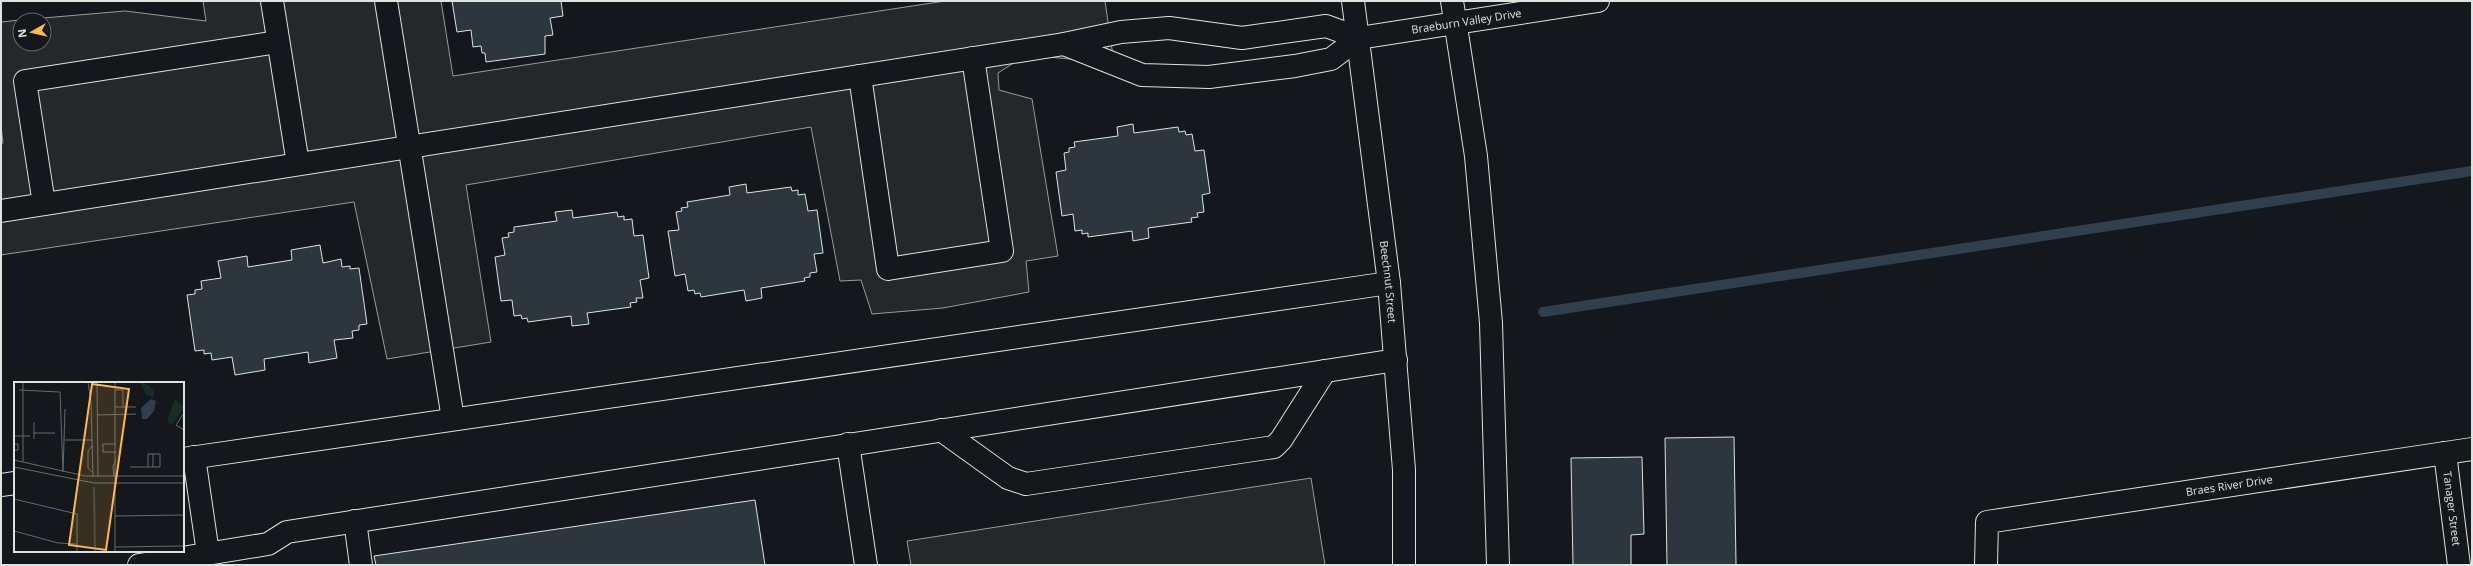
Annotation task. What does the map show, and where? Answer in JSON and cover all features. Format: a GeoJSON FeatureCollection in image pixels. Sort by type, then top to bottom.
{"type":"FeatureCollection","features":[{"type":"Feature","properties":{"kind":"main road"},"geometry":{"type":"LineString","coordinates":[[272,1],[298,164]]}},
{"type":"Feature","properties":{"kind":"main road"},"geometry":{"type":"LineString","coordinates":[[386,1],[453,419]]}},
{"type":"Feature","properties":{"kind":"main road","name":"Beechnut Street"},"geometry":{"type":"LineString","coordinates":[[1353,1],[1359,38],[1389,283],[1396,360],[1404,470],[1404,565]]}},
{"type":"Feature","properties":{"kind":"main road"},"geometry":{"type":"LineString","coordinates":[[1452,1],[1476,156],[1492,324],[1498,565]]}},
{"type":"Feature","properties":{"kind":"main road","name":"Braeburn Valley Drive"},"geometry":{"type":"LineString","coordinates":[[1359,38],[1598,1]]}},
{"type":"Feature","properties":{"kind":"main road"},"geometry":{"type":"LineString","coordinates":[[1,211],[1064,44],[1121,32],[1169,28],[1242,38],[1326,26],[1359,38]]}},
{"type":"Feature","properties":{"kind":"main road"},"geometry":{"type":"LineString","coordinates":[[1242,38],[1244,73]]}},
{"type":"Feature","properties":{"kind":"main road"},"geometry":{"type":"LineString","coordinates":[[1064,44],[1142,75],[1209,77],[1331,59],[1359,38]]}},
{"type":"Feature","properties":{"kind":"main road"},"geometry":{"type":"LineString","coordinates":[[44,204],[25,81],[278,42]]}},
{"type":"Feature","properties":{"kind":"main road"},"geometry":{"type":"LineString","coordinates":[[860,76],[888,269],[1002,251],[973,58]]}},
{"type":"Feature","properties":{"kind":"main road"},"geometry":{"type":"LineString","coordinates":[[208,553],[189,458],[1389,283]]}},
{"type":"Feature","properties":{"kind":"main road"},"geometry":{"type":"LineString","coordinates":[[139,565],[268,544],[287,532],[1396,360]]}},
{"type":"Feature","properties":{"kind":"main road"},"geometry":{"type":"LineString","coordinates":[[941,430],[1008,478],[1026,484],[1274,447],[1281,440],[1325,371]]}},
{"type":"Feature","properties":{"kind":"main road"},"geometry":{"type":"LineString","coordinates":[[848,444],[866,565]]}},
{"type":"Feature","properties":{"kind":"main road","name":"Braes River Drive"},"geometry":{"type":"LineString","coordinates":[[1986,565],[1987,522],[2472,449]]}},
{"type":"Feature","properties":{"kind":"main road","name":"Tanager Street"},"geometry":{"type":"LineString","coordinates":[[2445,453],[2459,565]]}},
{"type":"Feature","properties":{"kind":"main road"},"geometry":{"type":"LineString","coordinates":[[1,485],[14,483]]}},
{"type":"Feature","properties":{"kind":"main road"},"geometry":{"type":"LineString","coordinates":[[355,521],[361,565]]}},
{"type":"Feature","properties":{"kind":"shaded area"},"geometry":{"type":"Polygon","coordinates":[[[203,1],[441,1],[453,76],[945,1],[1105,1],[1114,63],[1026,55],[998,73],[999,90],[1032,99],[1058,256],[1026,261],[1029,292],[943,308],[872,314],[861,280],[840,281],[811,127],[466,185],[491,342],[387,359],[354,202],[1,255],[1,144],[3,143],[1,126],[1,22],[12,21],[12,52],[52,52],[52,17],[125,11],[206,21],[203,1]]]}},
{"type":"Feature","properties":{"kind":"shaded area"},"geometry":{"type":"Polygon","coordinates":[[[1311,478],[1325,565],[911,565],[907,541],[1311,478]]]}},
{"type":"Feature","properties":{"kind":"building"},"geometry":{"type":"Polygon","coordinates":[[[452,1],[561,1],[563,16],[550,18],[553,35],[545,36],[545,54],[486,62],[485,53],[482,53],[481,46],[473,47],[471,30],[457,32],[452,1]]]}},
{"type":"Feature","properties":{"kind":"building"},"geometry":{"type":"Polygon","coordinates":[[[1133,124],[1134,133],[1178,127],[1179,132],[1185,131],[1186,135],[1192,134],[1195,151],[1204,150],[1210,193],[1202,195],[1204,212],[1197,213],[1198,217],[1191,218],[1192,222],[1148,228],[1149,238],[1133,241],[1132,231],[1088,237],[1088,233],[1082,234],[1082,230],[1075,231],[1073,214],[1062,216],[1056,172],[1066,170],[1064,153],[1069,152],[1069,148],[1075,147],[1074,142],[1118,136],[1117,127],[1133,124]]]}},
{"type":"Feature","properties":{"kind":"building"},"geometry":{"type":"Polygon","coordinates":[[[746,184],[747,193],[791,187],[792,191],[798,190],[798,195],[805,194],[808,211],[817,210],[823,253],[814,254],[817,272],[810,273],[810,277],[804,278],[805,281],[761,288],[762,298],[746,301],[744,290],[701,297],[700,293],[695,294],[694,290],[688,291],[685,274],[675,276],[668,231],[679,230],[676,212],[682,211],[681,208],[688,207],[687,202],[730,195],[729,187],[746,184]]]}},
{"type":"Feature","properties":{"kind":"building"},"geometry":{"type":"Polygon","coordinates":[[[572,210],[573,218],[617,212],[618,217],[624,216],[624,220],[632,219],[634,236],[643,235],[649,278],[640,280],[643,298],[636,298],[637,302],[630,303],[631,307],[587,313],[589,324],[572,326],[571,316],[528,322],[527,318],[522,319],[521,315],[514,316],[512,300],[501,301],[495,257],[505,255],[502,238],[509,237],[508,233],[514,232],[514,227],[557,221],[555,212],[572,210]]]}},
{"type":"Feature","properties":{"kind":"building"},"geometry":{"type":"Polygon","coordinates":[[[320,245],[323,263],[341,259],[342,267],[350,266],[350,269],[359,268],[367,324],[359,325],[359,330],[352,331],[353,338],[334,340],[337,358],[309,363],[308,352],[264,359],[265,370],[235,375],[232,357],[212,360],[211,353],[204,354],[204,350],[195,351],[187,295],[195,294],[195,290],[202,289],[201,281],[221,278],[218,261],[247,256],[248,267],[292,260],[291,250],[320,245]]]}},
{"type":"Feature","properties":{"kind":"building"},"geometry":{"type":"Polygon","coordinates":[[[1734,437],[1736,565],[1667,565],[1665,438],[1734,437]]]}},
{"type":"Feature","properties":{"kind":"building"},"geometry":{"type":"Polygon","coordinates":[[[1642,457],[1644,534],[1631,535],[1631,565],[1573,565],[1571,458],[1642,457]]]}},
{"type":"Feature","properties":{"kind":"building"},"geometry":{"type":"Polygon","coordinates":[[[755,500],[765,565],[376,565],[374,556],[755,500]]]}},
{"type":"Feature","properties":{"kind":"waterway"},"geometry":{"type":"LineString","coordinates":[[1543,312],[2472,171]]}}]}
